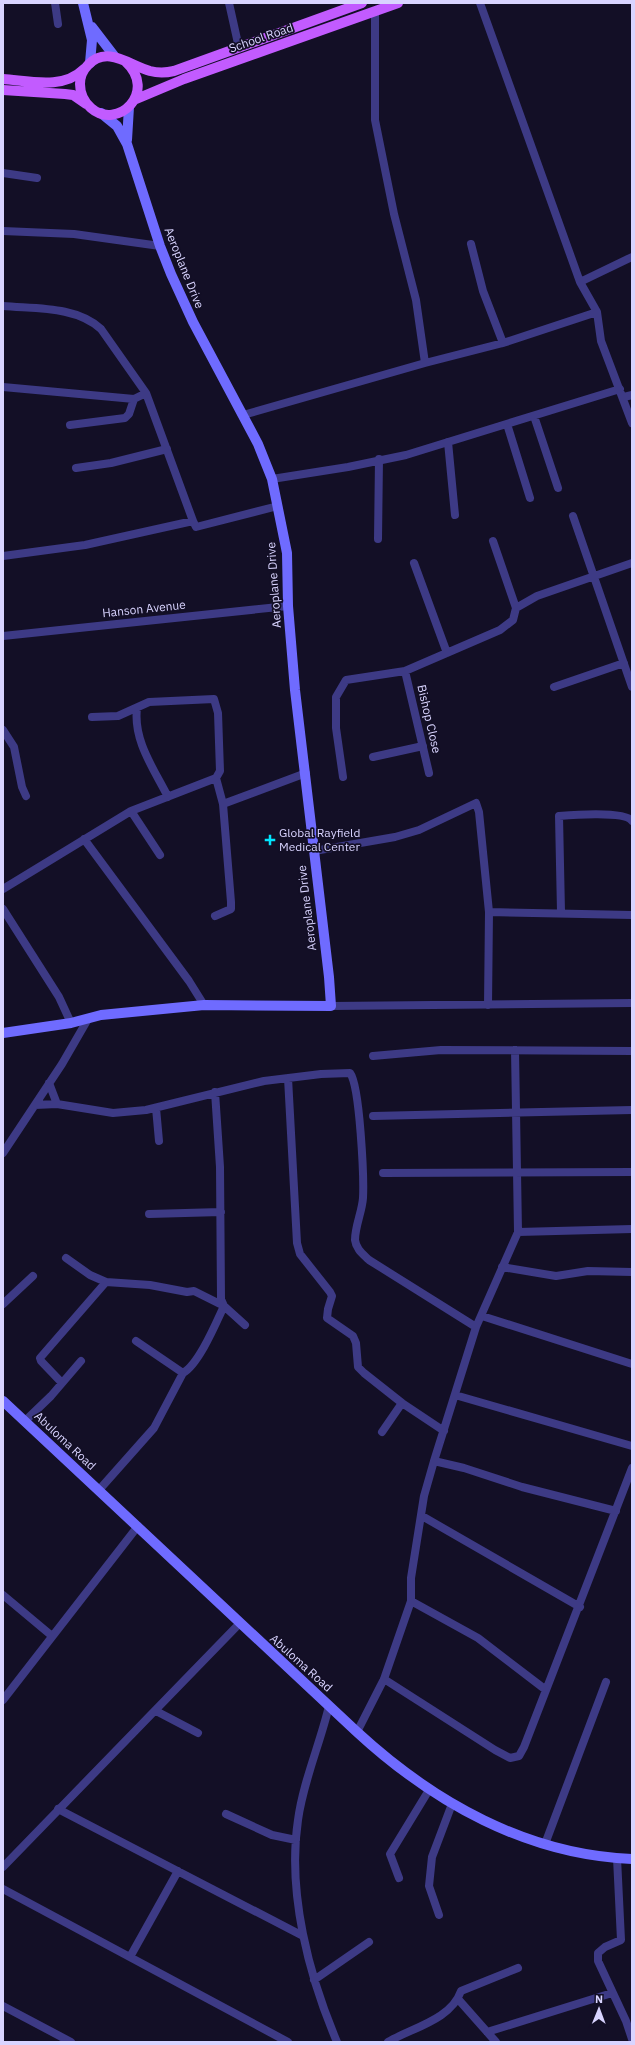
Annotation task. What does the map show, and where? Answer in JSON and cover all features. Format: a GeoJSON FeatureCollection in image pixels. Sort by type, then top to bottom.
{"type":"FeatureCollection","features":[{"type":"Feature","properties":{"kind":"main road"},"geometry":{"type":"LineString","coordinates":[[3,80],[61,82],[73,78],[102,57],[120,59],[148,70],[166,72],[184,68],[362,3]]}},
{"type":"Feature","properties":{"kind":"main road","name":"School Road"},"geometry":{"type":"LineString","coordinates":[[132,103],[184,79],[398,3]]}},
{"type":"Feature","properties":{"kind":"main road"},"geometry":{"type":"LineString","coordinates":[[3,90],[73,95],[93,110],[101,113],[116,113],[132,103],[138,90],[138,78],[133,68],[120,59]]}},
{"type":"Feature","properties":{"kind":"main road"},"geometry":{"type":"LineString","coordinates":[[86,104],[82,97],[80,82],[88,66]]}},
{"type":"Feature","properties":{"kind":"street"},"geometry":{"type":"LineString","coordinates":[[55,3],[58,24]]}},
{"type":"Feature","properties":{"kind":"street"},"geometry":{"type":"LineString","coordinates":[[83,3],[89,22],[93,47],[88,66]]}},
{"type":"Feature","properties":{"kind":"street"},"geometry":{"type":"LineString","coordinates":[[229,3],[239,48]]}},
{"type":"Feature","properties":{"kind":"street"},"geometry":{"type":"LineString","coordinates":[[480,3],[580,282],[597,312],[601,340],[624,397],[632,424]]}},
{"type":"Feature","properties":{"kind":"street"},"geometry":{"type":"LineString","coordinates":[[375,12],[375,120],[394,214],[416,300],[425,363]]}},
{"type":"Feature","properties":{"kind":"street"},"geometry":{"type":"LineString","coordinates":[[89,22],[97,36],[120,59]]}},
{"type":"Feature","properties":{"kind":"street"},"geometry":{"type":"LineString","coordinates":[[127,144],[132,103]]}},
{"type":"Feature","properties":{"kind":"street"},"geometry":{"type":"LineString","coordinates":[[101,113],[117,126],[127,144]]}},
{"type":"Feature","properties":{"kind":"street","name":"Aeroplane Drive"},"geometry":{"type":"LineString","coordinates":[[127,144],[160,246],[193,322],[258,444],[272,479],[287,552],[288,606],[295,690],[306,773],[331,1006]]}},
{"type":"Feature","properties":{"kind":"street"},"geometry":{"type":"LineString","coordinates":[[3,173],[38,178]]}},
{"type":"Feature","properties":{"kind":"street"},"geometry":{"type":"LineString","coordinates":[[3,231],[74,234],[160,246]]}},
{"type":"Feature","properties":{"kind":"street"},"geometry":{"type":"LineString","coordinates":[[471,244],[483,291],[503,343]]}},
{"type":"Feature","properties":{"kind":"street"},"geometry":{"type":"LineString","coordinates":[[580,282],[632,257]]}},
{"type":"Feature","properties":{"kind":"street"},"geometry":{"type":"LineString","coordinates":[[3,306],[72,313],[92,320],[101,329],[146,393],[196,527],[278,506]]}},
{"type":"Feature","properties":{"kind":"street"},"geometry":{"type":"LineString","coordinates":[[243,415],[425,363],[503,343],[597,312]]}},
{"type":"Feature","properties":{"kind":"street"},"geometry":{"type":"LineString","coordinates":[[3,387],[134,399],[146,393]]}},
{"type":"Feature","properties":{"kind":"street"},"geometry":{"type":"LineString","coordinates":[[272,479],[348,467],[379,459],[406,455],[620,389]]}},
{"type":"Feature","properties":{"kind":"street"},"geometry":{"type":"LineString","coordinates":[[624,397],[632,395]]}},
{"type":"Feature","properties":{"kind":"street"},"geometry":{"type":"LineString","coordinates":[[70,426],[125,418],[129,414],[134,399]]}},
{"type":"Feature","properties":{"kind":"street"},"geometry":{"type":"LineString","coordinates":[[534,416],[558,488]]}},
{"type":"Feature","properties":{"kind":"street"},"geometry":{"type":"LineString","coordinates":[[507,424],[530,498]]}},
{"type":"Feature","properties":{"kind":"street"},"geometry":{"type":"LineString","coordinates":[[448,442],[455,515]]}},
{"type":"Feature","properties":{"kind":"street"},"geometry":{"type":"LineString","coordinates":[[76,468],[111,463],[167,449]]}},
{"type":"Feature","properties":{"kind":"street"},"geometry":{"type":"LineString","coordinates":[[378,540],[379,459]]}},
{"type":"Feature","properties":{"kind":"street"},"geometry":{"type":"LineString","coordinates":[[573,516],[632,687]]}},
{"type":"Feature","properties":{"kind":"street"},"geometry":{"type":"LineString","coordinates":[[3,556],[85,545],[193,521]]}},
{"type":"Feature","properties":{"kind":"street"},"geometry":{"type":"LineString","coordinates":[[343,778],[336,728],[336,697],[346,680],[405,671],[500,630],[513,620],[516,608],[492,541]]}},
{"type":"Feature","properties":{"kind":"street"},"geometry":{"type":"LineString","coordinates":[[414,563],[447,653]]}},
{"type":"Feature","properties":{"kind":"street"},"geometry":{"type":"LineString","coordinates":[[516,608],[537,596],[632,563]]}},
{"type":"Feature","properties":{"kind":"street","name":"Hanson Avenue"},"geometry":{"type":"LineString","coordinates":[[3,636],[288,606]]}},
{"type":"Feature","properties":{"kind":"street"},"geometry":{"type":"LineString","coordinates":[[554,687],[624,663]]}},
{"type":"Feature","properties":{"kind":"street","name":"Bishop Close"},"geometry":{"type":"LineString","coordinates":[[405,671],[429,773]]}},
{"type":"Feature","properties":{"kind":"street"},"geometry":{"type":"LineString","coordinates":[[3,889],[131,811],[216,778],[220,771],[218,713],[214,699],[149,702],[118,716],[92,717]]}},
{"type":"Feature","properties":{"kind":"street"},"geometry":{"type":"LineString","coordinates":[[137,708],[135,722],[141,744],[168,797]]}},
{"type":"Feature","properties":{"kind":"street"},"geometry":{"type":"LineString","coordinates":[[3,730],[14,747],[22,787],[26,796]]}},
{"type":"Feature","properties":{"kind":"street"},"geometry":{"type":"LineString","coordinates":[[373,757],[423,746]]}},
{"type":"Feature","properties":{"kind":"street"},"geometry":{"type":"LineString","coordinates":[[223,804],[306,773]]}},
{"type":"Feature","properties":{"kind":"street"},"geometry":{"type":"LineString","coordinates":[[215,916],[231,909],[228,849],[223,804],[216,778]]}},
{"type":"Feature","properties":{"kind":"street"},"geometry":{"type":"LineString","coordinates":[[314,850],[395,837],[419,830],[476,804],[479,812],[489,912],[488,1004]]}},
{"type":"Feature","properties":{"kind":"street"},"geometry":{"type":"LineString","coordinates":[[131,811],[160,855]]}},
{"type":"Feature","properties":{"kind":"street"},"geometry":{"type":"LineString","coordinates":[[561,912],[559,816],[599,815],[626,817],[632,821]]}},
{"type":"Feature","properties":{"kind":"street"},"geometry":{"type":"LineString","coordinates":[[84,839],[189,981],[204,1005]]}},
{"type":"Feature","properties":{"kind":"street"},"geometry":{"type":"LineString","coordinates":[[3,909],[56,992],[71,1023]]}},
{"type":"Feature","properties":{"kind":"street"},"geometry":{"type":"LineString","coordinates":[[489,912],[561,912],[632,915]]}},
{"type":"Feature","properties":{"kind":"street"},"geometry":{"type":"LineString","coordinates":[[3,1033],[71,1023],[109,1014],[204,1005],[331,1006],[632,1003]]}},
{"type":"Feature","properties":{"kind":"street"},"geometry":{"type":"LineString","coordinates":[[3,1153],[69,1053],[88,1019]]}},
{"type":"Feature","properties":{"kind":"street"},"geometry":{"type":"LineString","coordinates":[[373,1056],[441,1050],[632,1051]]}},
{"type":"Feature","properties":{"kind":"street"},"geometry":{"type":"LineString","coordinates":[[356,1732],[384,1679],[411,1601],[411,1578],[424,1496],[434,1461],[476,1327],[518,1232],[515,1050]]}},
{"type":"Feature","properties":{"kind":"street"},"geometry":{"type":"LineString","coordinates":[[35,1105],[56,1104],[113,1113],[131,1112],[156,1108],[215,1092],[264,1081],[346,1072],[350,1073],[354,1078],[362,1168],[363,1198],[355,1241],[359,1250],[369,1260],[476,1327]]}},
{"type":"Feature","properties":{"kind":"street"},"geometry":{"type":"LineString","coordinates":[[288,1078],[297,1243],[300,1254],[330,1292],[332,1302],[328,1308],[328,1318],[353,1336],[356,1343],[358,1366],[364,1373],[444,1431]]}},
{"type":"Feature","properties":{"kind":"street"},"geometry":{"type":"LineString","coordinates":[[49,1083],[56,1104]]}},
{"type":"Feature","properties":{"kind":"street"},"geometry":{"type":"LineString","coordinates":[[99,1490],[154,1428],[183,1373],[188,1370],[206,1343],[224,1306],[221,1299],[220,1168],[215,1092]]}},
{"type":"Feature","properties":{"kind":"street"},"geometry":{"type":"LineString","coordinates":[[156,1108],[159,1141]]}},
{"type":"Feature","properties":{"kind":"street"},"geometry":{"type":"LineString","coordinates":[[373,1116],[516,1111],[632,1110]]}},
{"type":"Feature","properties":{"kind":"street"},"geometry":{"type":"LineString","coordinates":[[383,1173],[632,1172]]}},
{"type":"Feature","properties":{"kind":"street"},"geometry":{"type":"LineString","coordinates":[[149,1214],[221,1212]]}},
{"type":"Feature","properties":{"kind":"street"},"geometry":{"type":"LineString","coordinates":[[518,1232],[632,1228]]}},
{"type":"Feature","properties":{"kind":"street"},"geometry":{"type":"LineString","coordinates":[[66,1258],[90,1275],[106,1282],[150,1285],[187,1292],[194,1291],[224,1306],[245,1325]]}},
{"type":"Feature","properties":{"kind":"street"},"geometry":{"type":"LineString","coordinates":[[502,1267],[556,1276],[588,1271],[632,1272]]}},
{"type":"Feature","properties":{"kind":"street"},"geometry":{"type":"LineString","coordinates":[[3,1304],[34,1276]]}},
{"type":"Feature","properties":{"kind":"street"},"geometry":{"type":"LineString","coordinates":[[62,1383],[41,1361],[40,1358],[106,1282]]}},
{"type":"Feature","properties":{"kind":"street"},"geometry":{"type":"LineString","coordinates":[[482,1316],[632,1364]]}},
{"type":"Feature","properties":{"kind":"street"},"geometry":{"type":"LineString","coordinates":[[136,1341],[183,1373]]}},
{"type":"Feature","properties":{"kind":"street"},"geometry":{"type":"LineString","coordinates":[[25,1421],[81,1361]]}},
{"type":"Feature","properties":{"kind":"street"},"geometry":{"type":"LineString","coordinates":[[455,1395],[632,1446]]}},
{"type":"Feature","properties":{"kind":"street"},"geometry":{"type":"LineString","coordinates":[[382,1432],[402,1402]]}},
{"type":"Feature","properties":{"kind":"street","name":"Abuloma Road"},"geometry":{"type":"LineString","coordinates":[[5,1405],[25,1421],[138,1526],[239,1624],[382,1756],[429,1790],[452,1804],[506,1831],[578,1853],[632,1859]]}},
{"type":"Feature","properties":{"kind":"street"},"geometry":{"type":"LineString","coordinates":[[434,1461],[464,1468],[522,1487],[616,1511]]}},
{"type":"Feature","properties":{"kind":"street"},"geometry":{"type":"LineString","coordinates":[[384,1679],[495,1750],[510,1758],[519,1756],[524,1747],[580,1607],[632,1468]]}},
{"type":"Feature","properties":{"kind":"street"},"geometry":{"type":"LineString","coordinates":[[422,1516],[580,1607]]}},
{"type":"Feature","properties":{"kind":"street"},"geometry":{"type":"LineString","coordinates":[[3,1698],[138,1526]]}},
{"type":"Feature","properties":{"kind":"street"},"geometry":{"type":"LineString","coordinates":[[3,1595],[52,1636]]}},
{"type":"Feature","properties":{"kind":"street"},"geometry":{"type":"LineString","coordinates":[[411,1601],[478,1638],[546,1690]]}},
{"type":"Feature","properties":{"kind":"street"},"geometry":{"type":"LineString","coordinates":[[3,1867],[239,1624]]}},
{"type":"Feature","properties":{"kind":"street"},"geometry":{"type":"LineString","coordinates":[[545,1844],[606,1682]]}},
{"type":"Feature","properties":{"kind":"street"},"geometry":{"type":"LineString","coordinates":[[329,1706],[298,1819],[295,1868],[303,1936],[314,1980],[337,2042]]}},
{"type":"Feature","properties":{"kind":"street"},"geometry":{"type":"LineString","coordinates":[[156,1711],[198,1733]]}},
{"type":"Feature","properties":{"kind":"street"},"geometry":{"type":"LineString","coordinates":[[399,1878],[390,1854],[429,1790]]}},
{"type":"Feature","properties":{"kind":"street"},"geometry":{"type":"LineString","coordinates":[[439,1915],[429,1886],[432,1857],[452,1804]]}},
{"type":"Feature","properties":{"kind":"street"},"geometry":{"type":"LineString","coordinates":[[58,1809],[303,1936]]}},
{"type":"Feature","properties":{"kind":"street"},"geometry":{"type":"LineString","coordinates":[[226,1814],[266,1833],[296,1840]]}},
{"type":"Feature","properties":{"kind":"street"},"geometry":{"type":"LineString","coordinates":[[617,1858],[621,1940],[598,1952],[600,1968],[626,2021],[632,2039]]}},
{"type":"Feature","properties":{"kind":"street"},"geometry":{"type":"LineString","coordinates":[[130,1957],[178,1871]]}},
{"type":"Feature","properties":{"kind":"street"},"geometry":{"type":"LineString","coordinates":[[3,1889],[288,2042]]}},
{"type":"Feature","properties":{"kind":"street"},"geometry":{"type":"LineString","coordinates":[[314,1980],[369,1942]]}},
{"type":"Feature","properties":{"kind":"street"},"geometry":{"type":"LineString","coordinates":[[388,2042],[445,2011],[458,1999],[461,1992],[518,1968]]}},
{"type":"Feature","properties":{"kind":"street"},"geometry":{"type":"LineString","coordinates":[[487,2032],[612,1993]]}},
{"type":"Feature","properties":{"kind":"street"},"geometry":{"type":"LineString","coordinates":[[458,1999],[496,2042]]}},
{"type":"Feature","properties":{"kind":"street"},"geometry":{"type":"LineString","coordinates":[[3,2006],[58,2039],[71,2042]]}},
{"type":"Feature","properties":{"kind":"place","name":"Global Rayfield Medical Center"},"geometry":{"type":"Point","coordinates":[270,840]}}]}
